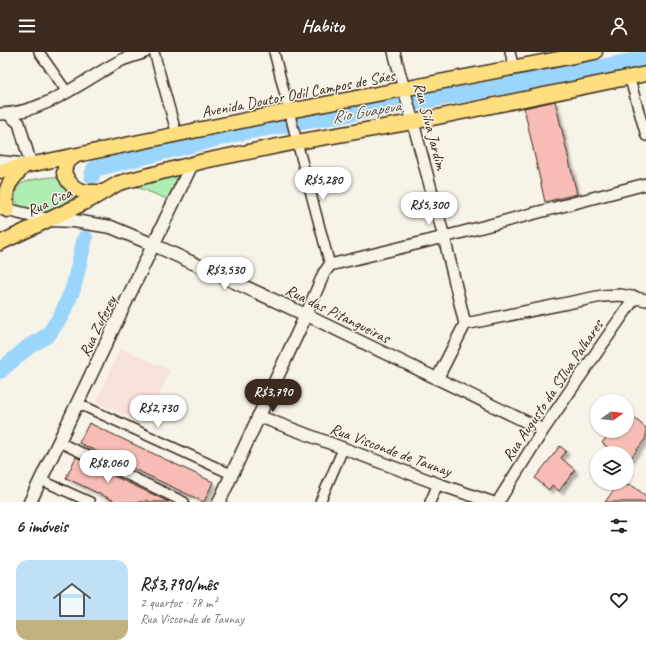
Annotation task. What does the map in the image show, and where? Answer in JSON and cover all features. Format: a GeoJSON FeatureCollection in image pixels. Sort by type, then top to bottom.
{"type":"FeatureCollection","features":[{"type":"Feature","properties":{"kind":"main road","name":"Avenida Doutor Odil Campos de Sáes"},"geometry":{"type":"LineString","coordinates":[[0,171],[177,135],[405,93],[514,68],[594,52]]}},
{"type":"Feature","properties":{"kind":"main road"},"geometry":{"type":"LineString","coordinates":[[75,156],[66,163],[64,173],[69,182],[76,189],[86,192],[103,192],[119,183],[296,139],[412,116],[646,74]]}},
{"type":"Feature","properties":{"kind":"main road"},"geometry":{"type":"LineString","coordinates":[[0,162],[28,165]]}},
{"type":"Feature","properties":{"kind":"main road","name":"Rua Zuferey"},"geometry":{"type":"LineString","coordinates":[[30,502],[192,164]]}},
{"type":"Feature","properties":{"kind":"main road"},"geometry":{"type":"LineString","coordinates":[[3,209],[7,186],[28,165]]}},
{"type":"Feature","properties":{"kind":"main road","name":"Rua Cica"},"geometry":{"type":"LineString","coordinates":[[0,243],[50,220],[103,192]]}},
{"type":"Feature","properties":{"kind":"main road","name":"Rua das Pitangueiras"},"geometry":{"type":"LineString","coordinates":[[3,209],[50,220],[74,220],[111,227],[154,245],[306,315]]}},
{"type":"Feature","properties":{"kind":"main road"},"geometry":{"type":"LineString","coordinates":[[219,502],[306,315]]}},
{"type":"Feature","properties":{"kind":"street"},"geometry":{"type":"LineString","coordinates":[[39,52],[67,92]]}},
{"type":"Feature","properties":{"kind":"street"},"geometry":{"type":"LineString","coordinates":[[4,114],[28,110],[67,92],[123,60],[145,52]]}},
{"type":"Feature","properties":{"kind":"street"},"geometry":{"type":"LineString","coordinates":[[154,52],[177,135]]}},
{"type":"Feature","properties":{"kind":"street"},"geometry":{"type":"LineString","coordinates":[[274,52],[330,265]]}},
{"type":"Feature","properties":{"kind":"street","name":"Rua Silva Jardim"},"geometry":{"type":"LineString","coordinates":[[394,52],[444,237],[465,324]]}},
{"type":"Feature","properties":{"kind":"street"},"geometry":{"type":"LineString","coordinates":[[510,52],[514,68]]}},
{"type":"Feature","properties":{"kind":"street"},"geometry":{"type":"LineString","coordinates":[[629,76],[646,136]]}},
{"type":"Feature","properties":{"kind":"street"},"geometry":{"type":"LineString","coordinates":[[4,114],[18,123],[28,165]]}},
{"type":"Feature","properties":{"kind":"street"},"geometry":{"type":"LineString","coordinates":[[306,315],[324,272],[330,265],[646,184]]}},
{"type":"Feature","properties":{"kind":"street"},"geometry":{"type":"LineString","coordinates":[[437,379],[465,324],[602,296],[621,295],[641,298]]}},
{"type":"Feature","properties":{"kind":"street","name":"Rua Augusto da SIlva Palhares"},"geometry":{"type":"LineString","coordinates":[[498,502],[543,430],[641,298]]}},
{"type":"Feature","properties":{"kind":"street","name":"Rua das Pitangueiras"},"geometry":{"type":"LineString","coordinates":[[306,315],[543,430]]}},
{"type":"Feature","properties":{"kind":"street"},"geometry":{"type":"LineString","coordinates":[[77,404],[231,474]]}},
{"type":"Feature","properties":{"kind":"street","name":"Rua Visconde de Taunay"},"geometry":{"type":"LineString","coordinates":[[258,416],[438,484],[492,502]]}},
{"type":"Feature","properties":{"kind":"street"},"geometry":{"type":"LineString","coordinates":[[58,442],[184,502]]}},
{"type":"Feature","properties":{"kind":"street"},"geometry":{"type":"LineString","coordinates":[[320,502],[343,449]]}},
{"type":"Feature","properties":{"kind":"street"},"geometry":{"type":"LineString","coordinates":[[41,480],[90,502]]}},
{"type":"Feature","properties":{"kind":"street"},"geometry":{"type":"LineString","coordinates":[[430,502],[438,484]]}},
{"type":"Feature","properties":{"kind":"shaded area"},"geometry":{"type":"Polygon","coordinates":[[[120,348],[170,370],[146,425],[96,402],[120,348]]]}},
{"type":"Feature","properties":{"kind":"green space"},"geometry":{"type":"Polygon","coordinates":[[[176,174],[179,178],[167,199],[130,184],[176,174]]]}},
{"type":"Feature","properties":{"kind":"green space"},"geometry":{"type":"Polygon","coordinates":[[[52,177],[59,179],[67,185],[74,193],[73,198],[56,208],[44,212],[24,208],[17,203],[15,196],[18,186],[32,180],[52,177]]]}},
{"type":"Feature","properties":{"kind":"building"},"geometry":{"type":"Polygon","coordinates":[[[555,101],[577,194],[545,202],[524,108],[555,101]]]}},
{"type":"Feature","properties":{"kind":"building"},"geometry":{"type":"Polygon","coordinates":[[[634,418],[646,428],[646,438],[634,454],[634,446],[606,446],[602,443],[606,438],[634,438],[634,418]]]}},
{"type":"Feature","properties":{"kind":"building"},"geometry":{"type":"Polygon","coordinates":[[[89,423],[213,482],[204,502],[79,443],[89,423]]]}},
{"type":"Feature","properties":{"kind":"building"},"geometry":{"type":"Polygon","coordinates":[[[560,446],[566,451],[561,458],[575,470],[559,491],[552,485],[549,490],[535,478],[560,446]]]}},
{"type":"Feature","properties":{"kind":"building"},"geometry":{"type":"Polygon","coordinates":[[[76,457],[169,502],[151,502],[146,500],[145,502],[117,502],[66,478],[76,457]]]}},
{"type":"Feature","properties":{"kind":"building"},"geometry":{"type":"Polygon","coordinates":[[[634,487],[646,496],[646,502],[605,502],[614,490],[634,490],[634,487]]]}},
{"type":"Feature","properties":{"kind":"waterway","name":"Rio Guapeva"},"geometry":{"type":"LineString","coordinates":[[92,176],[94,169],[244,132],[475,92],[646,58]]}},
{"type":"Feature","properties":{"kind":"waterway","name":"Rio Guapeva"},"geometry":{"type":"LineString","coordinates":[[0,371],[28,347],[48,335],[61,316],[73,289],[85,238]]}}]}
